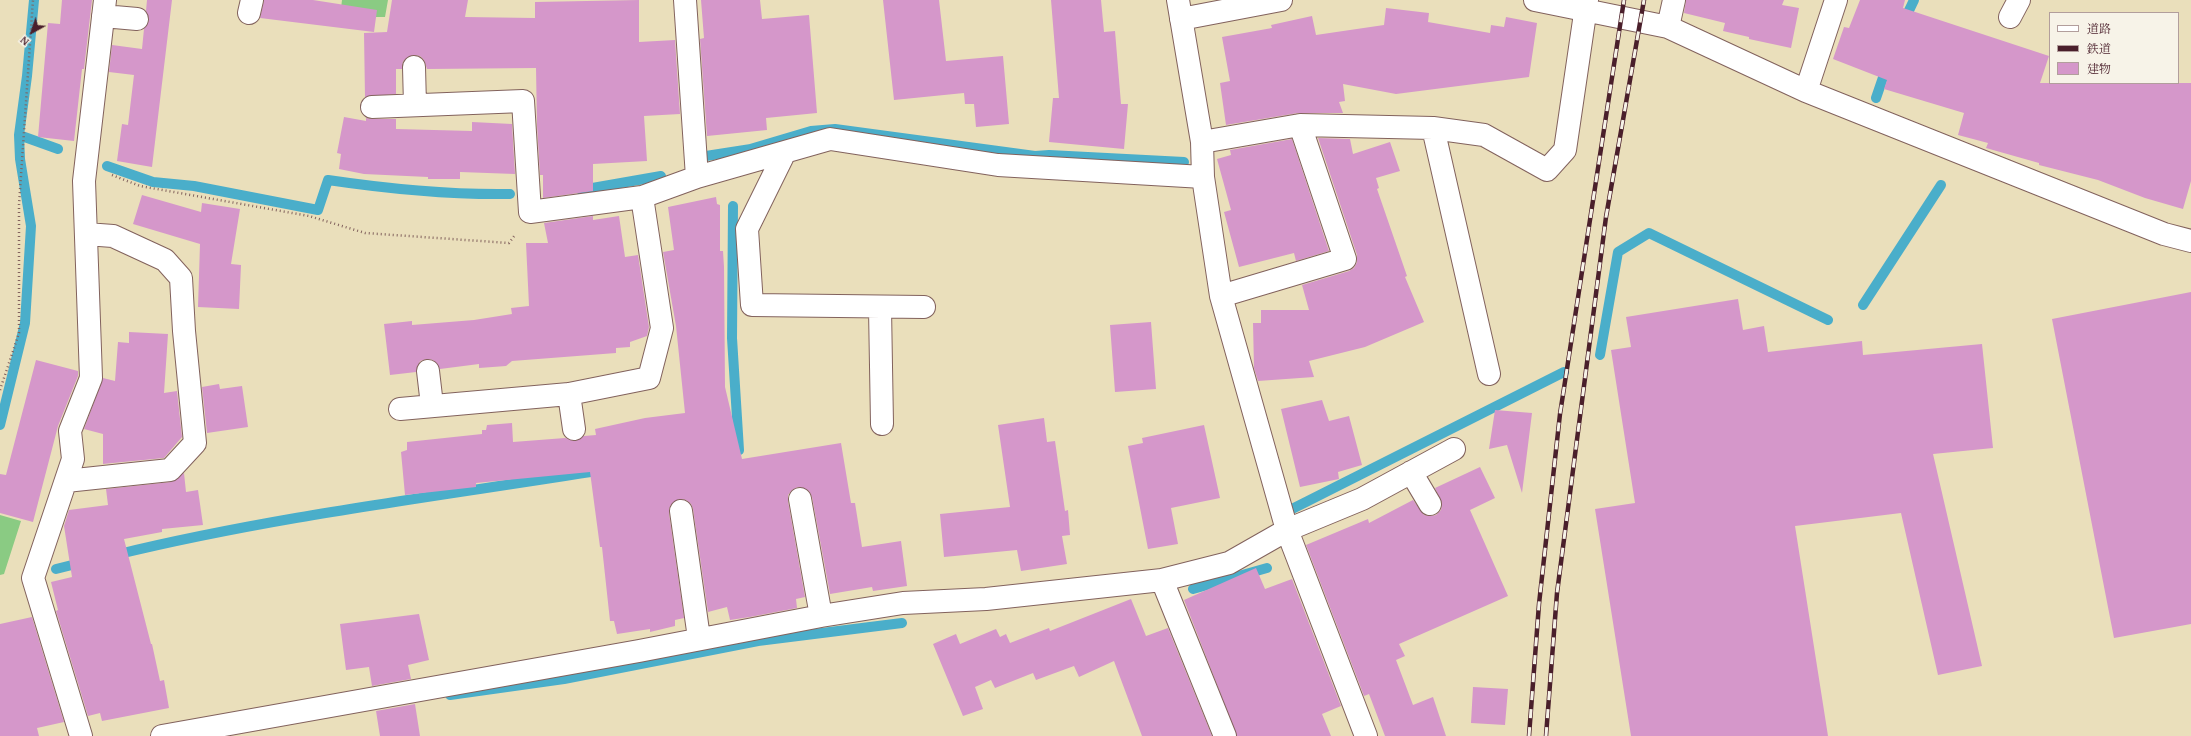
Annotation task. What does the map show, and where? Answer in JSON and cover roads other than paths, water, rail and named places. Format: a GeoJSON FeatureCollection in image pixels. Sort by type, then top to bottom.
{"type":"FeatureCollection","features":[{"type":"Feature","properties":{"kind":"street"},"geometry":{"type":"LineString","coordinates":[[685,0],[697,177]]}},
{"type":"Feature","properties":{"kind":"street"},"geometry":{"type":"LineString","coordinates":[[1281,0],[1179,10],[1202,142],[1203,177],[1221,296],[1287,530],[1366,736]]}},
{"type":"Feature","properties":{"kind":"street"},"geometry":{"type":"LineString","coordinates":[[1535,0],[1587,4],[1668,27],[1806,91],[2164,234],[2191,241]]}},
{"type":"Feature","properties":{"kind":"street"},"geometry":{"type":"LineString","coordinates":[[1668,27],[1674,0]]}},
{"type":"Feature","properties":{"kind":"street"},"geometry":{"type":"LineString","coordinates":[[1806,91],[1836,0]]}},
{"type":"Feature","properties":{"kind":"street"},"geometry":{"type":"LineString","coordinates":[[1202,142],[1300,125],[1433,128],[1484,135],[1547,170],[1565,150],[1587,4]]}},
{"type":"Feature","properties":{"kind":"street"},"geometry":{"type":"LineString","coordinates":[[81,736],[33,578],[73,459],[70,431],[91,378],[84,181],[104,8],[137,19]]}},
{"type":"Feature","properties":{"kind":"street"},"geometry":{"type":"LineString","coordinates":[[414,66],[415,105]]}},
{"type":"Feature","properties":{"kind":"street"},"geometry":{"type":"LineString","coordinates":[[372,107],[523,101],[530,212],[642,197],[697,177],[830,139],[998,165],[1203,177]]}},
{"type":"Feature","properties":{"kind":"street"},"geometry":{"type":"LineString","coordinates":[[1221,296],[1345,259],[1300,125]]}},
{"type":"Feature","properties":{"kind":"street"},"geometry":{"type":"LineString","coordinates":[[1433,128],[1489,374]]}},
{"type":"Feature","properties":{"kind":"street"},"geometry":{"type":"LineString","coordinates":[[785,152],[747,229],[752,306],[880,308],[924,307]]}},
{"type":"Feature","properties":{"kind":"street"},"geometry":{"type":"LineString","coordinates":[[400,409],[569,394],[649,378],[662,328],[642,197]]}},
{"type":"Feature","properties":{"kind":"street"},"geometry":{"type":"LineString","coordinates":[[66,481],[170,470],[195,443],[180,278],[165,260],[113,236],[86,234]]}},
{"type":"Feature","properties":{"kind":"street"},"geometry":{"type":"LineString","coordinates":[[880,308],[882,424]]}},
{"type":"Feature","properties":{"kind":"street"},"geometry":{"type":"LineString","coordinates":[[428,371],[432,405]]}},
{"type":"Feature","properties":{"kind":"street"},"geometry":{"type":"LineString","coordinates":[[569,394],[574,429]]}},
{"type":"Feature","properties":{"kind":"street"},"geometry":{"type":"LineString","coordinates":[[162,736],[638,651],[699,638],[821,616],[903,604],[986,599],[1162,580],[1229,563],[1287,530],[1362,499],[1454,449]]}},
{"type":"Feature","properties":{"kind":"street"},"geometry":{"type":"LineString","coordinates":[[1411,472],[1430,504]]}},
{"type":"Feature","properties":{"kind":"street"},"geometry":{"type":"LineString","coordinates":[[800,499],[821,616]]}},
{"type":"Feature","properties":{"kind":"street"},"geometry":{"type":"LineString","coordinates":[[681,511],[699,638]]}},
{"type":"Feature","properties":{"kind":"street"},"geometry":{"type":"LineString","coordinates":[[1162,580],[1225,736]]}},
{"type":"Feature","properties":{"kind":"waterway"},"geometry":{"type":"LineString","coordinates":[[19,135],[27,76],[34,0]]}},
{"type":"Feature","properties":{"kind":"waterway"},"geometry":{"type":"LineString","coordinates":[[1903,23],[1914,0]]}},
{"type":"Feature","properties":{"kind":"waterway"},"geometry":{"type":"LineString","coordinates":[[1876,98],[1887,66]]}},
{"type":"Feature","properties":{"kind":"waterway"},"geometry":{"type":"LineString","coordinates":[[747,150],[811,131],[835,129],[1035,156],[1049,155],[1184,162]]}},
{"type":"Feature","properties":{"kind":"waterway"},"geometry":{"type":"LineString","coordinates":[[0,425],[25,323],[31,226],[20,159],[19,135],[58,149]]}},
{"type":"Feature","properties":{"kind":"waterway"},"geometry":{"type":"LineString","coordinates":[[706,156],[751,149]]}},
{"type":"Feature","properties":{"kind":"waterway"},"geometry":{"type":"LineString","coordinates":[[107,166],[153,182],[194,186],[318,210],[328,180],[419,191],[464,194],[510,194]]}},
{"type":"Feature","properties":{"kind":"waterway"},"geometry":{"type":"LineString","coordinates":[[581,190],[661,176]]}},
{"type":"Feature","properties":{"kind":"waterway"},"geometry":{"type":"LineString","coordinates":[[1863,305],[1941,185]]}},
{"type":"Feature","properties":{"kind":"waterway"},"geometry":{"type":"LineString","coordinates":[[732,451],[739,450],[732,338],[733,206]]}},
{"type":"Feature","properties":{"kind":"waterway"},"geometry":{"type":"LineString","coordinates":[[1600,355],[1618,252],[1649,233],[1828,320]]}},
{"type":"Feature","properties":{"kind":"waterway"},"geometry":{"type":"LineString","coordinates":[[1292,509],[1564,372]]}},
{"type":"Feature","properties":{"kind":"waterway"},"geometry":{"type":"LineString","coordinates":[[115,555],[175,541],[297,518],[603,470]]}},
{"type":"Feature","properties":{"kind":"waterway"},"geometry":{"type":"LineString","coordinates":[[56,569],[84,562]]}},
{"type":"Feature","properties":{"kind":"waterway"},"geometry":{"type":"LineString","coordinates":[[1193,589],[1267,568]]}},
{"type":"Feature","properties":{"kind":"waterway"},"geometry":{"type":"LineString","coordinates":[[450,695],[564,679],[758,641],[902,623]]}},
{"type":"Feature","properties":{"kind":"railway"},"geometry":{"type":"LineString","coordinates":[[1529,736],[1539,604],[1560,414],[1624,0]]}},
{"type":"Feature","properties":{"kind":"railway"},"geometry":{"type":"LineString","coordinates":[[1546,736],[1557,593],[1606,217],[1644,0]]}}]}
